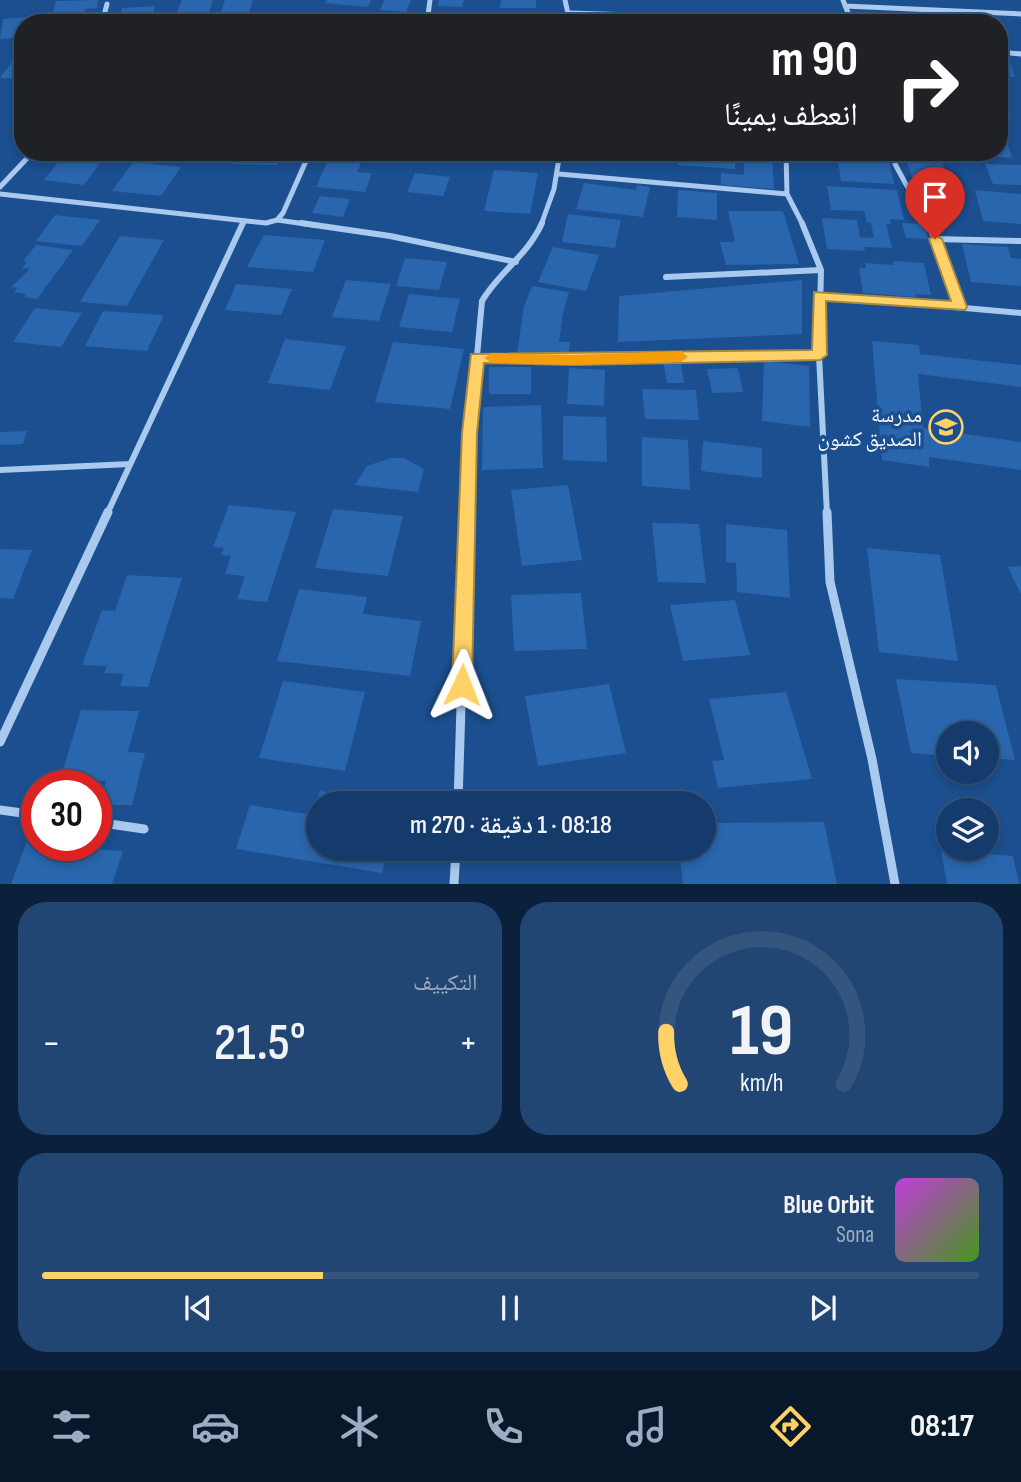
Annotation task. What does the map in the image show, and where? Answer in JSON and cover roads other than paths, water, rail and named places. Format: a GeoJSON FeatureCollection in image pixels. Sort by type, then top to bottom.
{"type":"FeatureCollection","features":[{"type":"Feature","properties":{"kind":"street"},"geometry":{"type":"LineString","coordinates":[[565,0],[570,13],[596,14]]}},
{"type":"Feature","properties":{"kind":"street"},"geometry":{"type":"LineString","coordinates":[[844,3],[1021,14]]}},
{"type":"Feature","properties":{"kind":"street"},"geometry":{"type":"LineString","coordinates":[[104,14],[107,4]]}},
{"type":"Feature","properties":{"kind":"street"},"geometry":{"type":"LineString","coordinates":[[0,187],[25,161]]}},
{"type":"Feature","properties":{"kind":"street"},"geometry":{"type":"LineString","coordinates":[[277,220],[306,161]]}},
{"type":"Feature","properties":{"kind":"street"},"geometry":{"type":"LineString","coordinates":[[458,791],[470,433],[482,301],[491,284],[528,248],[559,174],[560,161]]}},
{"type":"Feature","properties":{"kind":"street"},"geometry":{"type":"LineString","coordinates":[[786,161],[787,194],[811,242],[821,270],[818,295],[830,582],[872,759],[895,884]]}},
{"type":"Feature","properties":{"kind":"street"},"geometry":{"type":"LineString","coordinates":[[896,161],[935,239],[960,307]]}},
{"type":"Feature","properties":{"kind":"street"},"geometry":{"type":"LineString","coordinates":[[559,174],[787,194]]}},
{"type":"Feature","properties":{"kind":"street"},"geometry":{"type":"LineString","coordinates":[[0,194],[244,221],[266,223],[277,220],[390,236],[516,262]]}},
{"type":"Feature","properties":{"kind":"street"},"geometry":{"type":"LineString","coordinates":[[0,742],[244,221]]}},
{"type":"Feature","properties":{"kind":"street"},"geometry":{"type":"LineString","coordinates":[[935,239],[1021,241]]}},
{"type":"Feature","properties":{"kind":"street"},"geometry":{"type":"LineString","coordinates":[[666,277],[821,270]]}},
{"type":"Feature","properties":{"kind":"street"},"geometry":{"type":"LineString","coordinates":[[818,295],[1021,313]]}},
{"type":"Feature","properties":{"kind":"street"},"geometry":{"type":"LineString","coordinates":[[477,358],[574,360],[820,355]]}},
{"type":"Feature","properties":{"kind":"street"},"geometry":{"type":"LineString","coordinates":[[0,470],[130,464]]}},
{"type":"Feature","properties":{"kind":"street"},"geometry":{"type":"LineString","coordinates":[[0,810],[21,813]]}},
{"type":"Feature","properties":{"kind":"street"},"geometry":{"type":"LineString","coordinates":[[112,824],[144,829]]}},
{"type":"Feature","properties":{"kind":"street"},"geometry":{"type":"LineString","coordinates":[[454,884],[455,861]]}},
{"type":"Feature","properties":{"kind":"place","name":"مدرسة الصديق كشون"},"geometry":{"type":"Point","coordinates":[946,427]}}]}
